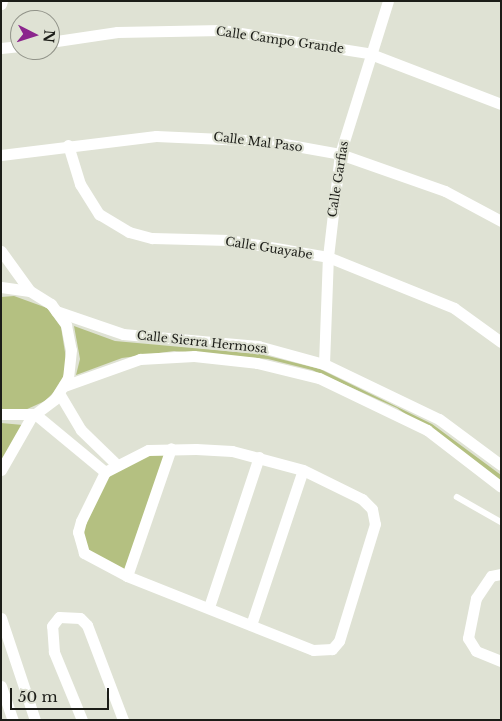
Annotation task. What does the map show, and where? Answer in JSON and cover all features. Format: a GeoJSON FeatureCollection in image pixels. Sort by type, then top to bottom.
{"type":"FeatureCollection","features":[{"type":"Feature","properties":{"kind":"street","name":"Calle Garfias"},"geometry":{"type":"LineString","coordinates":[[324,364],[328,257],[340,154],[368,53],[388,1]]}},
{"type":"Feature","properties":{"kind":"street","name":"Calle Campo Grande"},"geometry":{"type":"LineString","coordinates":[[60,41],[117,32],[222,30],[368,53],[501,104]]}},
{"type":"Feature","properties":{"kind":"street","name":"Calle Mal Paso"},"geometry":{"type":"LineString","coordinates":[[1,155],[68,144],[212,136],[340,154],[445,191],[501,221]]}},
{"type":"Feature","properties":{"kind":"street","name":"Calle Guayabe"},"geometry":{"type":"LineString","coordinates":[[68,144],[80,184],[99,214],[128,232],[152,238],[229,240],[328,257],[454,308],[501,342]]}},
{"type":"Feature","properties":{"kind":"street"},"geometry":{"type":"LineString","coordinates":[[1,251],[30,291],[56,311],[66,325],[71,350],[62,389],[34,414],[1,470]]}},
{"type":"Feature","properties":{"kind":"street"},"geometry":{"type":"LineString","coordinates":[[1,287],[30,291]]}},
{"type":"Feature","properties":{"kind":"street","name":"Calle Sierra Hermosa"},"geometry":{"type":"LineString","coordinates":[[56,311],[123,334],[258,346],[324,364],[439,419],[501,465]]}},
{"type":"Feature","properties":{"kind":"street","name":"Calle Sierra Hermosa"},"geometry":{"type":"LineString","coordinates":[[62,389],[140,359],[194,356],[257,363],[319,378],[427,430],[501,488]]}},
{"type":"Feature","properties":{"kind":"street"},"geometry":{"type":"LineString","coordinates":[[62,389],[81,430],[115,463]]}},
{"type":"Feature","properties":{"kind":"street"},"geometry":{"type":"LineString","coordinates":[[1,414],[34,414],[105,472]]}},
{"type":"Feature","properties":{"kind":"street"},"geometry":{"type":"LineString","coordinates":[[127,576],[170,448]]}},
{"type":"Feature","properties":{"kind":"street"},"geometry":{"type":"LineString","coordinates":[[170,448],[259,457],[303,470],[362,499],[372,509],[374,524],[339,641],[332,649],[313,650],[90,560],[79,544],[81,521],[105,472],[115,463],[148,450],[170,448]]}},
{"type":"Feature","properties":{"kind":"street"},"geometry":{"type":"LineString","coordinates":[[209,607],[259,457]]}},
{"type":"Feature","properties":{"kind":"street"},"geometry":{"type":"LineString","coordinates":[[251,625],[303,470]]}},
{"type":"Feature","properties":{"kind":"street"},"geometry":{"type":"LineString","coordinates":[[501,574],[491,576],[476,598],[468,638],[476,651],[501,661]]}},
{"type":"Feature","properties":{"kind":"street"},"geometry":{"type":"LineString","coordinates":[[82,720],[54,652],[52,626],[59,617],[80,618],[86,625],[123,720]]}},
{"type":"Feature","properties":{"kind":"street"},"geometry":{"type":"LineString","coordinates":[[1,618],[35,720]]}},
{"type":"Feature","properties":{"kind":"street"},"geometry":{"type":"LineString","coordinates":[[1,686],[13,720]]}},
{"type":"Feature","properties":{"kind":"lane"},"geometry":{"type":"LineString","coordinates":[[457,497],[501,522]]}},
{"type":"Feature","properties":{"kind":"green space"},"geometry":{"type":"Polygon","coordinates":[[[14,296],[47,308],[61,327],[67,365],[60,386],[45,401],[25,410],[1,412],[1,297],[14,296]]]}},
{"type":"Feature","properties":{"kind":"green space"},"geometry":{"type":"Polygon","coordinates":[[[74,326],[115,341],[260,354],[320,369],[432,424],[501,475],[501,482],[397,408],[312,370],[268,359],[174,351],[122,358],[76,375],[80,359],[74,326]]]}},
{"type":"Feature","properties":{"kind":"green space"},"geometry":{"type":"Polygon","coordinates":[[[1,423],[23,425],[1,461],[1,423]]]}},
{"type":"Feature","properties":{"kind":"green space"},"geometry":{"type":"Polygon","coordinates":[[[171,448],[127,576],[90,560],[81,521],[115,463],[171,448]]]}}]}
